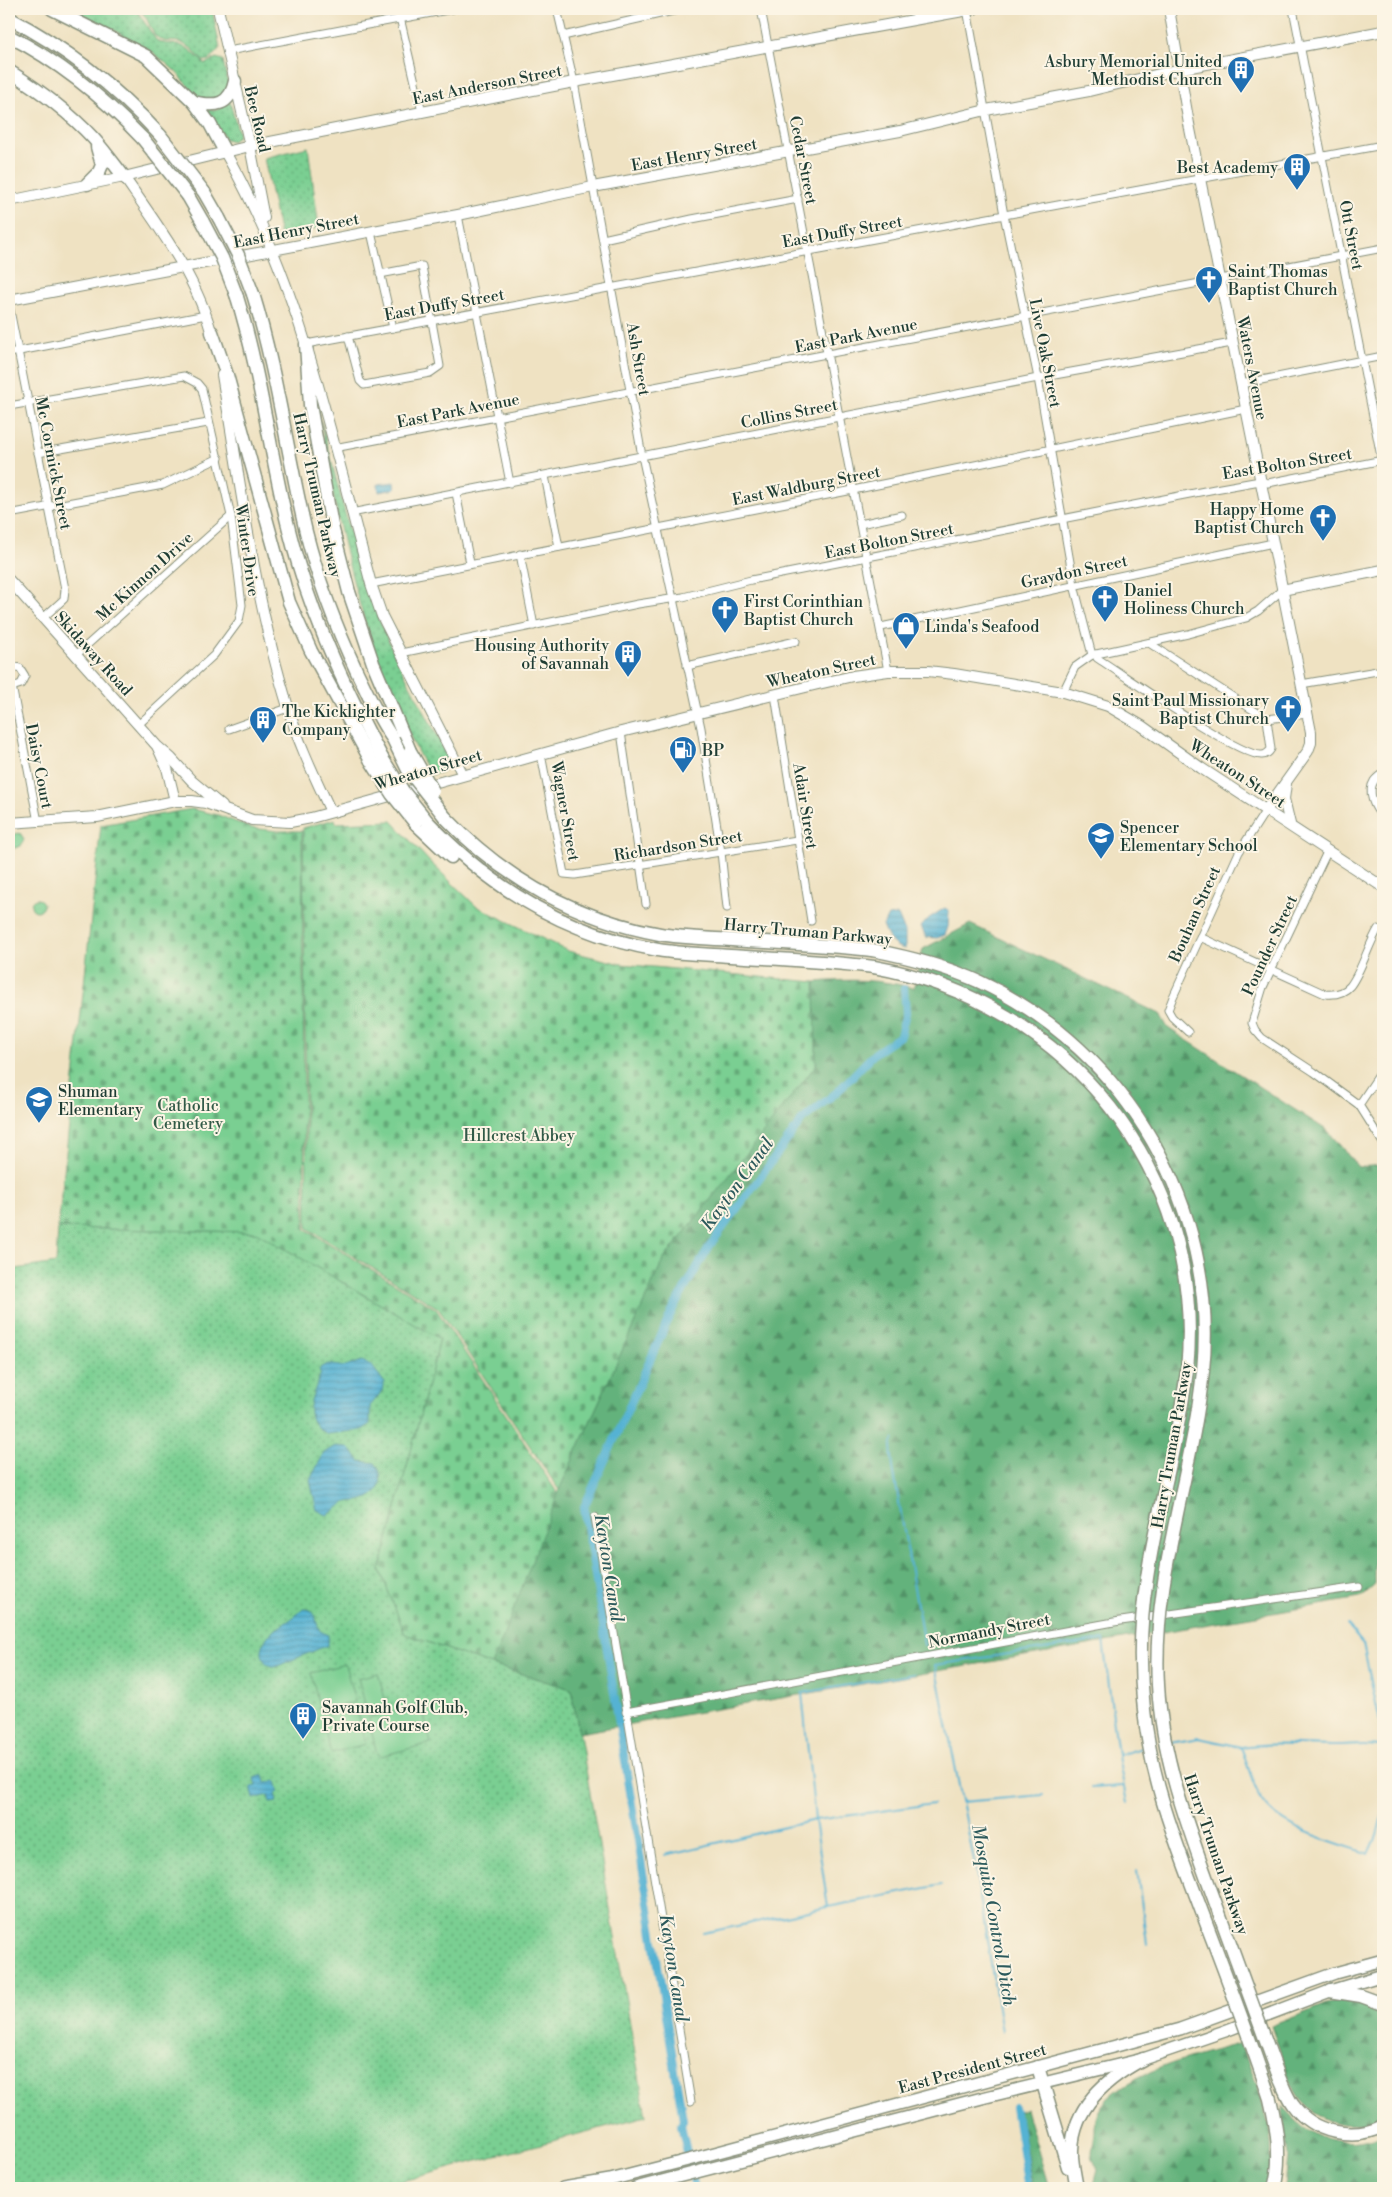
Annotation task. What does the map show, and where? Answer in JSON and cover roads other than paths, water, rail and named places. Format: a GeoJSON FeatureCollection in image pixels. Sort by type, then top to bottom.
{"type":"FeatureCollection","features":[{"type":"Feature","properties":{"kind":"highway"},"geometry":{"type":"LineString","coordinates":[[52,9],[146,56],[194,102],[210,124],[225,152]]}},
{"type":"Feature","properties":{"kind":"highway","name":"Harry Truman Parkway"},"geometry":{"type":"LineString","coordinates":[[9,18],[30,29],[84,64],[120,94],[160,135],[204,192],[219,218],[238,255],[253,294],[269,351],[301,508],[318,574],[350,656],[384,727],[408,770],[479,850],[499,866],[542,894],[589,915],[638,930],[688,937],[872,950],[900,955],[955,972],[1006,996],[1052,1026],[1075,1044],[1113,1084],[1146,1129],[1172,1179],[1191,1232],[1198,1259],[1205,1314],[1205,1342],[1200,1398],[1167,1555],[1160,1606],[1158,1683],[1168,1760],[1190,1832],[1279,2077],[1291,2103],[1312,2123],[1337,2132],[1362,2133],[1383,2126]]}},
{"type":"Feature","properties":{"kind":"highway","name":"Harry Truman Parkway"},"geometry":{"type":"LineString","coordinates":[[9,36],[68,72],[110,106],[143,139],[188,196],[203,222],[222,258],[237,298],[253,355],[285,512],[298,562],[324,638],[392,794],[422,822],[465,869],[496,890],[583,930],[608,938],[660,950],[874,967],[924,978],[974,997],[1021,1024],[1064,1056],[1101,1094],[1132,1138],[1157,1185],[1175,1236],[1186,1288],[1189,1342],[1179,1421],[1147,1578],[1141,1648],[1144,1711],[1153,1763],[1166,1814],[1270,2099],[1278,2141],[1278,2169],[1274,2188]]}},
{"type":"Feature","properties":{"kind":"highway"},"geometry":{"type":"LineString","coordinates":[[9,71],[70,115],[93,138],[124,177]]}},
{"type":"Feature","properties":{"kind":"highway"},"geometry":{"type":"LineString","coordinates":[[194,102],[208,106],[226,100],[233,92],[234,81]]}},
{"type":"Feature","properties":{"kind":"highway"},"geometry":{"type":"LineString","coordinates":[[87,184],[99,172],[102,165],[100,154],[93,138]]}},
{"type":"Feature","properties":{"kind":"highway"},"geometry":{"type":"LineString","coordinates":[[212,332],[230,384],[289,602],[314,658],[376,759]]}},
{"type":"Feature","properties":{"kind":"highway"},"geometry":{"type":"LineString","coordinates":[[306,344],[310,405],[332,526],[349,592],[373,663],[410,751],[448,816]]}},
{"type":"Feature","properties":{"kind":"highway"},"geometry":{"type":"LineString","coordinates":[[1330,1990],[1360,1996],[1383,2004]]}},
{"type":"Feature","properties":{"kind":"highway"},"geometry":{"type":"LineString","coordinates":[[1076,2188],[1072,2156],[1074,2135],[1082,2114],[1092,2098],[1108,2080],[1143,2059]]}},
{"type":"Feature","properties":{"kind":"highway"},"geometry":{"type":"LineString","coordinates":[[1038,2067],[1076,2188]]}},
{"type":"Feature","properties":{"kind":"main road","name":"Bee Road"},"geometry":{"type":"LineString","coordinates":[[218,9],[250,146],[267,236]]}},
{"type":"Feature","properties":{"kind":"main road","name":"East Anderson Street"},"geometry":{"type":"LineString","coordinates":[[9,201],[124,177],[250,146],[574,82],[969,9]]}},
{"type":"Feature","properties":{"kind":"main road","name":"Waters Avenue"},"geometry":{"type":"LineString","coordinates":[[1169,9],[1200,179],[1310,732]]}},
{"type":"Feature","properties":{"kind":"main road","name":"East Henry Street"},"geometry":{"type":"LineString","coordinates":[[9,300],[371,232],[594,187],[900,131],[986,110],[1089,91],[1180,69],[1301,48],[1383,31]]}},
{"type":"Feature","properties":{"kind":"main road"},"geometry":{"type":"LineString","coordinates":[[225,152],[248,192],[293,302],[371,584],[382,616],[463,775]]}},
{"type":"Feature","properties":{"kind":"main road"},"geometry":{"type":"LineString","coordinates":[[124,177],[155,221],[182,267],[206,315],[212,332],[221,370],[261,595],[288,708],[331,812]]}},
{"type":"Feature","properties":{"kind":"main road"},"geometry":{"type":"LineString","coordinates":[[1282,590],[1383,570]]}},
{"type":"Feature","properties":{"kind":"main road","name":"Skidaway Road"},"geometry":{"type":"LineString","coordinates":[[9,580],[157,746],[226,810]]}},
{"type":"Feature","properties":{"kind":"main road","name":"Wheaton Street"},"geometry":{"type":"LineString","coordinates":[[9,823],[97,817],[175,801],[206,803],[252,820],[271,823],[290,822],[621,732],[853,676],[888,671],[954,674],[1063,692],[1098,702],[1119,712],[1383,887]]}},
{"type":"Feature","properties":{"kind":"main road","name":"Bouhan Street"},"geometry":{"type":"LineString","coordinates":[[1266,810],[1308,752],[1311,743],[1310,732]]}},
{"type":"Feature","properties":{"kind":"main road","name":"Skidaway Road"},"geometry":{"type":"LineString","coordinates":[[157,746],[168,768],[175,801]]}},
{"type":"Feature","properties":{"kind":"main road"},"geometry":{"type":"LineString","coordinates":[[175,801],[178,767]]}},
{"type":"Feature","properties":{"kind":"main road"},"geometry":{"type":"LineString","coordinates":[[1286,782],[1284,799],[1290,824]]}},
{"type":"Feature","properties":{"kind":"main road","name":"East President Street"},"geometry":{"type":"LineString","coordinates":[[563,2188],[611,2184],[688,2160],[1180,2029],[1335,1973],[1383,1960]]}},
{"type":"Feature","properties":{"kind":"main road","name":"East President Street"},"geometry":{"type":"LineString","coordinates":[[638,2188],[1143,2059],[1225,2031],[1330,1990],[1383,1975]]}},
{"type":"Feature","properties":{"kind":"street"},"geometry":{"type":"LineString","coordinates":[[398,9],[422,112]]}},
{"type":"Feature","properties":{"kind":"street"},"geometry":{"type":"LineString","coordinates":[[228,51],[453,9]]}},
{"type":"Feature","properties":{"kind":"street","name":"Ash Street"},"geometry":{"type":"LineString","coordinates":[[557,9],[574,82],[656,528],[697,714],[721,852],[727,908]]}},
{"type":"Feature","properties":{"kind":"street"},"geometry":{"type":"LineString","coordinates":[[564,36],[682,9]]}},
{"type":"Feature","properties":{"kind":"street","name":"Cedar Street"},"geometry":{"type":"LineString","coordinates":[[761,9],[853,490],[868,558],[888,671]]}},
{"type":"Feature","properties":{"kind":"street","name":"Live Oak Street"},"geometry":{"type":"LineString","coordinates":[[969,9],[1004,215],[1038,378],[1074,585],[1094,654]]}},
{"type":"Feature","properties":{"kind":"street","name":"Ott Street"},"geometry":{"type":"LineString","coordinates":[[1293,9],[1383,463]]}},
{"type":"Feature","properties":{"kind":"street","name":"East Duffy Street"},"geometry":{"type":"LineString","coordinates":[[306,344],[1383,145]]}},
{"type":"Feature","properties":{"kind":"street"},"geometry":{"type":"LineString","coordinates":[[603,240],[692,219],[798,198]]}},
{"type":"Feature","properties":{"kind":"street"},"geometry":{"type":"LineString","coordinates":[[458,215],[510,483]]}},
{"type":"Feature","properties":{"kind":"street"},"geometry":{"type":"LineString","coordinates":[[371,232],[393,328]]}},
{"type":"Feature","properties":{"kind":"street","name":"East Park Avenue"},"geometry":{"type":"LineString","coordinates":[[334,448],[1383,248]]}},
{"type":"Feature","properties":{"kind":"street"},"geometry":{"type":"LineString","coordinates":[[348,336],[360,381],[364,385],[430,373],[440,366],[422,266],[380,274]]}},
{"type":"Feature","properties":{"kind":"street","name":"Mc Cormick Street"},"geometry":{"type":"LineString","coordinates":[[9,305],[65,589],[64,599],[43,618]]}},
{"type":"Feature","properties":{"kind":"street"},"geometry":{"type":"LineString","coordinates":[[9,353],[206,315]]}},
{"type":"Feature","properties":{"kind":"street","name":"Collins Street"},"geometry":{"type":"LineString","coordinates":[[351,513],[1038,378],[1232,343]]}},
{"type":"Feature","properties":{"kind":"street"},"geometry":{"type":"LineString","coordinates":[[1241,384],[1383,356]]}},
{"type":"Feature","properties":{"kind":"street","name":"Winter Drive"},"geometry":{"type":"LineString","coordinates":[[28,402],[184,376],[198,383],[202,389],[208,423],[219,458],[231,516],[242,605],[239,621],[214,655],[138,725]]}},
{"type":"Feature","properties":{"kind":"street"},"geometry":{"type":"LineString","coordinates":[[9,406],[28,402]]}},
{"type":"Feature","properties":{"kind":"street","name":"East Waldburg Street"},"geometry":{"type":"LineString","coordinates":[[371,584],[470,563],[853,490],[1246,409]]}},
{"type":"Feature","properties":{"kind":"street"},"geometry":{"type":"LineString","coordinates":[[38,454],[208,423]]}},
{"type":"Feature","properties":{"kind":"street"},"geometry":{"type":"LineString","coordinates":[[9,514],[163,485],[219,458]]}},
{"type":"Feature","properties":{"kind":"street","name":"East Bolton Street"},"geometry":{"type":"LineString","coordinates":[[401,653],[672,599],[751,580],[1063,519],[1260,481],[1268,483],[1383,463]]}},
{"type":"Feature","properties":{"kind":"street"},"geometry":{"type":"LineString","coordinates":[[545,476],[560,547]]}},
{"type":"Feature","properties":{"kind":"street"},"geometry":{"type":"LineString","coordinates":[[456,493],[470,563]]}},
{"type":"Feature","properties":{"kind":"street","name":"Mc Kinnon Drive"},"geometry":{"type":"LineString","coordinates":[[76,656],[231,516]]}},
{"type":"Feature","properties":{"kind":"street"},"geometry":{"type":"LineString","coordinates":[[860,524],[902,516]]}},
{"type":"Feature","properties":{"kind":"street","name":"Graydon Street"},"geometry":{"type":"LineString","coordinates":[[881,627],[1273,543]]}},
{"type":"Feature","properties":{"kind":"street"},"geometry":{"type":"LineString","coordinates":[[520,554],[534,626]]}},
{"type":"Feature","properties":{"kind":"street"},"geometry":{"type":"LineString","coordinates":[[1063,692],[1075,667],[1094,654],[1149,643],[1246,618],[1258,611],[1282,590]]}},
{"type":"Feature","properties":{"kind":"street"},"geometry":{"type":"LineString","coordinates":[[687,666],[796,640]]}},
{"type":"Feature","properties":{"kind":"street"},"geometry":{"type":"LineString","coordinates":[[1149,643],[1268,720],[1307,714]]}},
{"type":"Feature","properties":{"kind":"street"},"geometry":{"type":"LineString","coordinates":[[1094,654],[1182,714],[1244,751],[1262,755],[1267,754],[1271,749],[1268,720]]}},
{"type":"Feature","properties":{"kind":"street","name":"Daisy Court"},"geometry":{"type":"LineString","coordinates":[[9,668],[13,666],[20,668],[25,676],[21,684],[10,685],[38,822]]}},
{"type":"Feature","properties":{"kind":"street"},"geometry":{"type":"LineString","coordinates":[[1301,684],[1383,670]]}},
{"type":"Feature","properties":{"kind":"street","name":"Adair Street"},"geometry":{"type":"LineString","coordinates":[[775,695],[811,921]]}},
{"type":"Feature","properties":{"kind":"street"},"geometry":{"type":"LineString","coordinates":[[229,729],[288,708]]}},
{"type":"Feature","properties":{"kind":"street"},"geometry":{"type":"LineString","coordinates":[[621,732],[646,904]]}},
{"type":"Feature","properties":{"kind":"street","name":"Wagner Street"},"geometry":{"type":"LineString","coordinates":[[541,754],[564,874]]}},
{"type":"Feature","properties":{"kind":"street"},"geometry":{"type":"LineString","coordinates":[[1383,772],[1374,781],[1372,793],[1374,805],[1383,816]]}},
{"type":"Feature","properties":{"kind":"street","name":"Bouhan Street"},"geometry":{"type":"LineString","coordinates":[[1188,1032],[1172,1017],[1168,1010],[1239,852],[1266,810]]}},
{"type":"Feature","properties":{"kind":"street","name":"Richardson Street"},"geometry":{"type":"LineString","coordinates":[[564,874],[575,875],[797,840]]}},
{"type":"Feature","properties":{"kind":"street","name":"Pounder Street"},"geometry":{"type":"LineString","coordinates":[[1328,850],[1263,987],[1253,1013],[1252,1023],[1254,1030],[1262,1038],[1314,1072],[1359,1105],[1383,1143]]}},
{"type":"Feature","properties":{"kind":"street"},"geometry":{"type":"LineString","coordinates":[[1200,937],[1325,994],[1334,995],[1350,986],[1369,943],[1378,929]]}},
{"type":"Feature","properties":{"kind":"street"},"geometry":{"type":"LineString","coordinates":[[1359,1105],[1383,1069]]}},
{"type":"Feature","properties":{"kind":"street"},"geometry":{"type":"LineString","coordinates":[[594,1517],[691,2102]]}},
{"type":"Feature","properties":{"kind":"street","name":"Normandy Street"},"geometry":{"type":"LineString","coordinates":[[626,1712],[1114,1622],[1359,1587]]}},
{"type":"Feature","properties":{"kind":"water"},"geometry":{"type":"Polygon","coordinates":[[[394,482],[395,489],[379,492],[378,484],[394,482]]]}},
{"type":"Feature","properties":{"kind":"water"},"geometry":{"type":"Polygon","coordinates":[[[945,908],[949,911],[948,927],[945,935],[937,938],[926,937],[921,927],[929,918],[945,908]]]}},
{"type":"Feature","properties":{"kind":"water"},"geometry":{"type":"Polygon","coordinates":[[[898,915],[905,932],[905,949],[891,941],[883,926],[888,916],[898,915]]]}},
{"type":"Feature","properties":{"kind":"water"},"geometry":{"type":"Polygon","coordinates":[[[362,1361],[372,1366],[384,1382],[382,1391],[370,1406],[370,1424],[361,1430],[327,1434],[318,1428],[310,1414],[310,1406],[321,1373],[319,1371],[321,1367],[328,1364],[345,1367],[362,1361]]]}},
{"type":"Feature","properties":{"kind":"water"},"geometry":{"type":"Polygon","coordinates":[[[335,1446],[348,1447],[360,1461],[375,1463],[380,1474],[380,1480],[377,1490],[373,1495],[360,1501],[347,1502],[327,1515],[317,1510],[310,1480],[324,1453],[335,1446]]]}},
{"type":"Feature","properties":{"kind":"water"},"geometry":{"type":"Polygon","coordinates":[[[303,1609],[308,1609],[313,1613],[320,1631],[328,1635],[328,1645],[275,1667],[266,1663],[263,1659],[262,1650],[268,1636],[303,1609]]]}},
{"type":"Feature","properties":{"kind":"water"},"geometry":{"type":"Polygon","coordinates":[[[264,1775],[266,1783],[276,1781],[279,1792],[275,1794],[277,1802],[270,1803],[268,1795],[254,1799],[251,1787],[256,1786],[254,1778],[264,1775]]]}},
{"type":"Feature","properties":{"kind":"waterway","name":"Kayton Canal"},"geometry":{"type":"LineString","coordinates":[[695,2188],[681,2125],[683,2120],[584,1507],[673,1309],[709,1247],[802,1120],[837,1092],[875,1053],[900,1036],[906,1013],[904,989]]}},
{"type":"Feature","properties":{"kind":"waterway","name":"Mosquito Control Ditch"},"geometry":{"type":"LineString","coordinates":[[894,1438],[891,1446],[893,1468],[924,1645]]}},
{"type":"Feature","properties":{"kind":"waterway"},"geometry":{"type":"LineString","coordinates":[[1347,1625],[1363,1644],[1382,1731],[1383,1750]]}},
{"type":"Feature","properties":{"kind":"waterway","name":"Mosquito Control Ditch"},"geometry":{"type":"LineString","coordinates":[[1002,2032],[975,1866],[935,1665],[1103,1640],[1118,1755],[1146,1747]]}},
{"type":"Feature","properties":{"kind":"waterway","name":"Mosquito Control Ditch"},"geometry":{"type":"LineString","coordinates":[[914,1674],[802,1693],[815,1820],[933,1804]]}},
{"type":"Feature","properties":{"kind":"waterway"},"geometry":{"type":"LineString","coordinates":[[1170,1743],[1199,1738],[1241,1747]]}},
{"type":"Feature","properties":{"kind":"waterway"},"geometry":{"type":"LineString","coordinates":[[1383,1747],[1366,1745],[1277,1744],[1241,1747],[1253,1782],[1263,1801],[1283,1820],[1311,1834],[1369,1854],[1377,1836],[1383,1812]]}},
{"type":"Feature","properties":{"kind":"waterway"},"geometry":{"type":"LineString","coordinates":[[1118,1756],[1127,1803]]}},
{"type":"Feature","properties":{"kind":"waterway"},"geometry":{"type":"LineString","coordinates":[[1091,1788],[1123,1786]]}},
{"type":"Feature","properties":{"kind":"waterway","name":"Mosquito Control Ditch"},"geometry":{"type":"LineString","coordinates":[[961,1802],[1043,1795]]}},
{"type":"Feature","properties":{"kind":"waterway","name":"Mosquito Control Ditch"},"geometry":{"type":"LineString","coordinates":[[665,1855],[815,1820],[828,1907],[941,1885]]}},
{"type":"Feature","properties":{"kind":"waterway"},"geometry":{"type":"LineString","coordinates":[[1137,1871],[1147,1944]]}},
{"type":"Feature","properties":{"kind":"waterway","name":"Mosquito Control Ditch"},"geometry":{"type":"LineString","coordinates":[[703,1933],[828,1907]]}},
{"type":"Feature","properties":{"kind":"waterway"},"geometry":{"type":"LineString","coordinates":[[1015,2107],[1028,2188]]}},
{"type":"Feature","properties":{"kind":"waterway"},"geometry":{"type":"LineString","coordinates":[[476,2188],[493,2185]]}},
{"type":"Feature","properties":{"kind":"railway"},"geometry":{"type":"LineString","coordinates":[[1383,1529],[1380,1580],[1383,1627]]}},
{"type":"Feature","properties":{"kind":"place","name":"Asbury Memorial United Methodist Church"},"geometry":{"type":"Point","coordinates":[1241,94]}},
{"type":"Feature","properties":{"kind":"place","name":"Best Academy"},"geometry":{"type":"Point","coordinates":[1297,191]}},
{"type":"Feature","properties":{"kind":"place","name":"Saint Thomas Baptist Church"},"geometry":{"type":"Point","coordinates":[1209,304]}},
{"type":"Feature","properties":{"kind":"place","name":"Happy Home Baptist Church"},"geometry":{"type":"Point","coordinates":[1323,542]}},
{"type":"Feature","properties":{"kind":"place","name":"Daniel Holiness Church"},"geometry":{"type":"Point","coordinates":[1105,623]}},
{"type":"Feature","properties":{"kind":"place","name":"First Corinthian Baptist Church"},"geometry":{"type":"Point","coordinates":[725,634]}},
{"type":"Feature","properties":{"kind":"place","name":"Linda's Seafood"},"geometry":{"type":"Point","coordinates":[906,650]}},
{"type":"Feature","properties":{"kind":"place","name":"Housing Authority of Savannah"},"geometry":{"type":"Point","coordinates":[628,678]}},
{"type":"Feature","properties":{"kind":"place","name":"Saint Paul Missionary Baptist Church"},"geometry":{"type":"Point","coordinates":[1288,733]}},
{"type":"Feature","properties":{"kind":"place","name":"The Kicklighter Company"},"geometry":{"type":"Point","coordinates":[263,744]}},
{"type":"Feature","properties":{"kind":"place","name":"BP"},"geometry":{"type":"Point","coordinates":[683,774]}},
{"type":"Feature","properties":{"kind":"place","name":"Spencer Elementary School"},"geometry":{"type":"Point","coordinates":[1101,860]}},
{"type":"Feature","properties":{"kind":"place","name":"Shuman Elementary"},"geometry":{"type":"Point","coordinates":[39,1124]}},
{"type":"Feature","properties":{"kind":"place","name":"Savannah Golf Club, Private Course"},"geometry":{"type":"Point","coordinates":[303,1740]}},
{"type":"Feature","properties":{"kind":"park label","name":"Catholic Cemetery"},"geometry":{"type":"Point","coordinates":[188,1114]}},
{"type":"Feature","properties":{"kind":"park label","name":"Hillcrest Abbey"},"geometry":{"type":"Point","coordinates":[519,1135]}}]}
